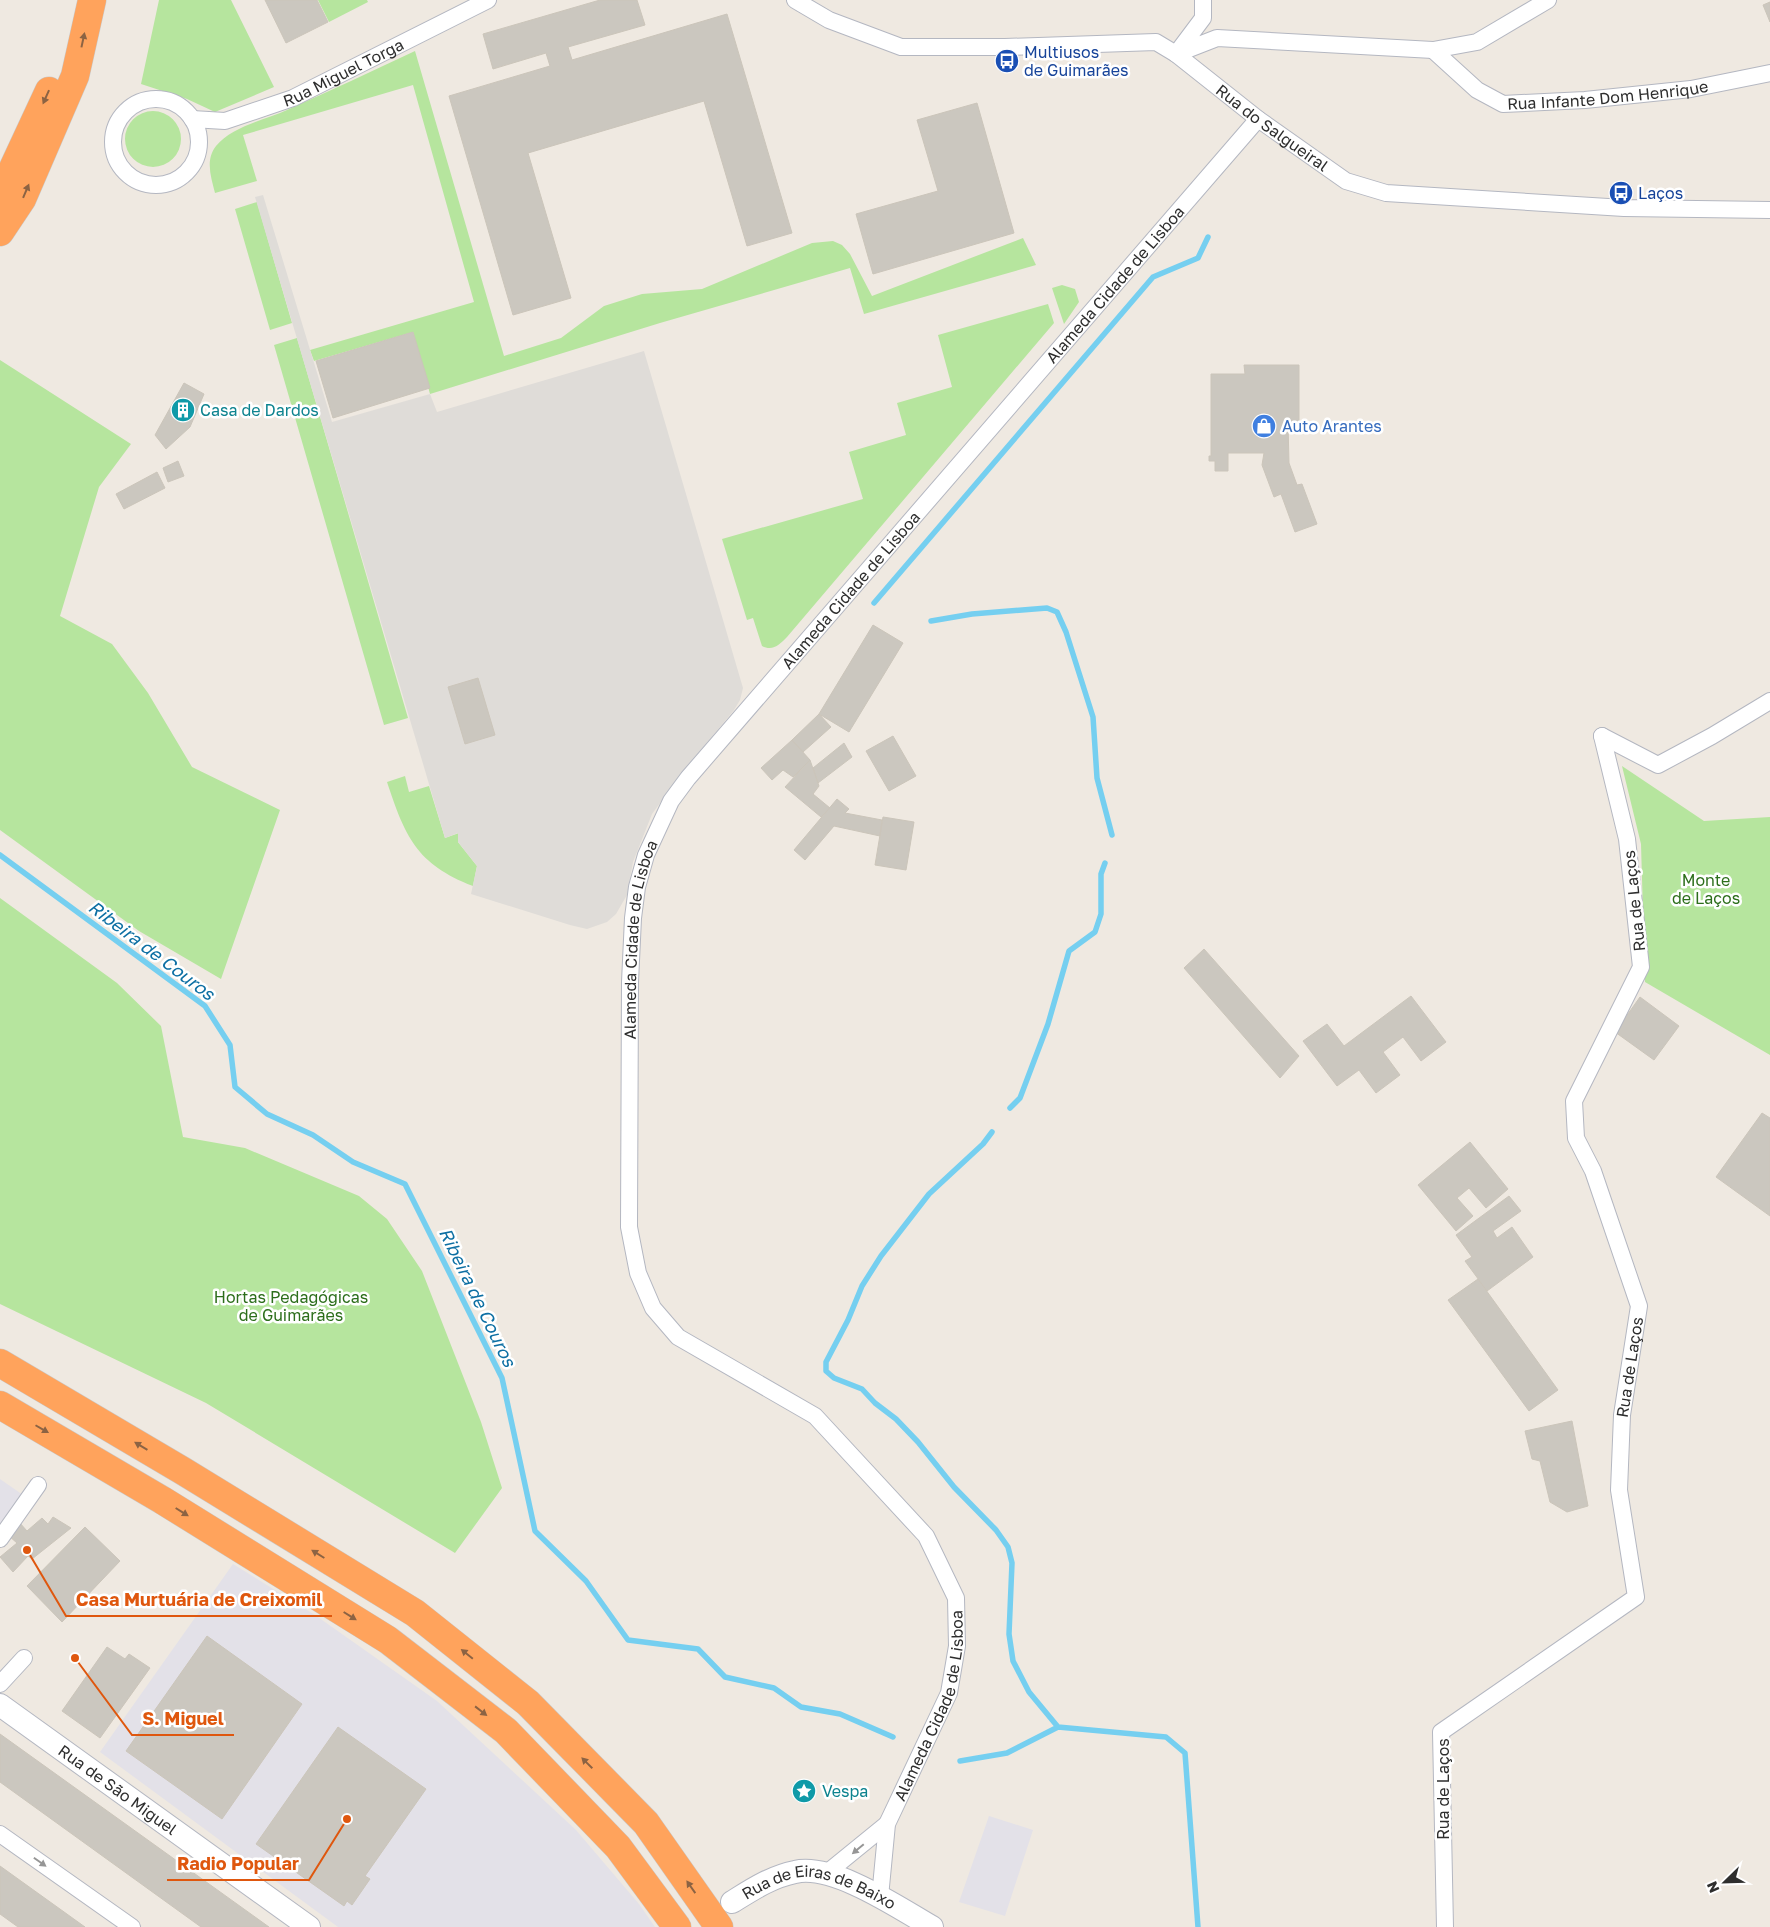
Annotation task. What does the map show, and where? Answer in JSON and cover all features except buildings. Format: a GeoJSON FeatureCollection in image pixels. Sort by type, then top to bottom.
{"type":"FeatureCollection","features":[{"type":"Feature","properties":{"kind":"highway"},"geometry":{"type":"LineString","coordinates":[[0,196],[57,72],[72,0]]}},
{"type":"Feature","properties":{"kind":"highway"},"geometry":{"type":"LineString","coordinates":[[0,232],[22,199],[76,76],[92,0]]}},
{"type":"Feature","properties":{"kind":"highway"},"geometry":{"type":"LineString","coordinates":[[0,1363],[191,1476],[415,1613],[528,1703],[646,1822],[719,1927]]}},
{"type":"Feature","properties":{"kind":"highway"},"geometry":{"type":"LineString","coordinates":[[0,1405],[162,1500],[388,1640],[490,1718],[506,1731],[618,1847],[677,1927]]}},
{"type":"Feature","properties":{"kind":"main road","name":"Rua de São Miguel"},"geometry":{"type":"LineString","coordinates":[[0,1705],[309,1927]]}},
{"type":"Feature","properties":{"kind":"main road","name":"Rua de Eiras de Baixo"},"geometry":{"type":"LineString","coordinates":[[732,1902],[766,1880],[796,1871],[828,1872],[880,1897],[932,1927]]}},
{"type":"Feature","properties":{"kind":"street","name":"Rua Miguel Torga"},"geometry":{"type":"LineString","coordinates":[[192,119],[225,121],[293,98],[488,0]]}},
{"type":"Feature","properties":{"kind":"street","name":"Rua do Salgueiral"},"geometry":{"type":"LineString","coordinates":[[795,0],[829,20],[901,47],[1005,47],[1156,42],[1176,54],[1258,119],[1346,181],[1386,194],[1624,208],[1770,210]]}},
{"type":"Feature","properties":{"kind":"street"},"geometry":{"type":"LineString","coordinates":[[1176,54],[1203,18],[1203,0]]}},
{"type":"Feature","properties":{"kind":"street"},"geometry":{"type":"LineString","coordinates":[[1176,54],[1217,38],[1433,50],[1477,42],[1548,0]]}},
{"type":"Feature","properties":{"kind":"street","name":"Rua Infante Dom Henrique"},"geometry":{"type":"LineString","coordinates":[[1433,50],[1477,90],[1503,104],[1585,100],[1692,89],[1770,73]]}},
{"type":"Feature","properties":{"kind":"street"},"geometry":{"type":"LineString","coordinates":[[155,99],[170,101],[182,108],[192,119],[198,133],[198,147],[196,156],[187,172],[180,178],[162,184],[143,182],[126,172],[118,162],[114,148],[114,134],[119,120],[128,109],[141,102],[155,99]]}},
{"type":"Feature","properties":{"kind":"street","name":"Alameda Cidade de Lisboa"},"geometry":{"type":"LineString","coordinates":[[880,1897],[887,1824],[949,1693],[957,1646],[956,1598],[926,1536],[815,1416],[678,1337],[653,1308],[638,1274],[629,1226],[630,982],[633,918],[637,887],[646,855],[660,822],[671,801],[688,778],[1258,119]]}},
{"type":"Feature","properties":{"kind":"street"},"geometry":{"type":"LineString","coordinates":[[198,147],[225,121]]}},
{"type":"Feature","properties":{"kind":"street","name":"Rua de Laços"},"geometry":{"type":"LineString","coordinates":[[1445,1927],[1441,1732],[1636,1597],[1619,1490],[1622,1416],[1639,1306],[1593,1170],[1576,1138],[1574,1100],[1641,967],[1627,839],[1602,736],[1658,765],[1712,736],[1770,701]]}},
{"type":"Feature","properties":{"kind":"street"},"geometry":{"type":"LineString","coordinates":[[0,1539],[38,1485]]}},
{"type":"Feature","properties":{"kind":"street"},"geometry":{"type":"LineString","coordinates":[[0,1684],[24,1658]]}},
{"type":"Feature","properties":{"kind":"street","name":"Alameda Cidade de Lisboa"},"geometry":{"type":"LineString","coordinates":[[828,1872],[887,1824]]}},
{"type":"Feature","properties":{"kind":"street"},"geometry":{"type":"LineString","coordinates":[[0,1834],[132,1927]]}},
{"type":"Feature","properties":{"kind":"shaded area"},"geometry":{"type":"Polygon","coordinates":[[[263,195],[332,422],[430,394],[437,412],[644,351],[743,688],[740,700],[734,710],[682,773],[652,814],[633,862],[627,895],[616,914],[607,922],[587,929],[471,894],[477,866],[458,842],[458,833],[445,838],[255,197],[263,195]]]}},
{"type":"Feature","properties":{"kind":"shaded area"},"geometry":{"type":"Polygon","coordinates":[[[0,1479],[23,1495],[0,1527],[0,1479]]]}},
{"type":"Feature","properties":{"kind":"shaded area"},"geometry":{"type":"Polygon","coordinates":[[[233,1564],[315,1615],[437,1701],[576,1830],[639,1904],[655,1927],[338,1927],[100,1752],[233,1564]]]}},
{"type":"Feature","properties":{"kind":"shaded area"},"geometry":{"type":"Polygon","coordinates":[[[989,1816],[1033,1830],[1005,1916],[959,1902],[989,1816]]]}},
{"type":"Feature","properties":{"kind":"green space"},"geometry":{"type":"Polygon","coordinates":[[[159,0],[231,0],[274,87],[215,112],[187,99],[141,84],[159,0]]]}},
{"type":"Feature","properties":{"kind":"green space"},"geometry":{"type":"Polygon","coordinates":[[[318,0],[367,0],[368,2],[329,22],[318,0]]]}},
{"type":"Feature","properties":{"kind":"green space"},"geometry":{"type":"Polygon","coordinates":[[[415,51],[504,356],[561,338],[604,306],[642,294],[702,289],[812,243],[833,241],[842,245],[850,254],[872,296],[1023,238],[1036,265],[864,314],[850,268],[660,323],[430,394],[413,332],[314,361],[310,350],[474,302],[413,85],[243,135],[257,181],[215,193],[210,169],[211,157],[216,146],[223,139],[240,128],[287,110],[415,51]]]}},
{"type":"Feature","properties":{"kind":"green space"},"geometry":{"type":"Polygon","coordinates":[[[147,111],[159,111],[169,115],[177,123],[181,139],[177,155],[169,163],[159,167],[147,167],[137,163],[129,155],[125,145],[125,133],[129,123],[137,115],[147,111]]]}},
{"type":"Feature","properties":{"kind":"green space"},"geometry":{"type":"Polygon","coordinates":[[[257,202],[292,323],[270,330],[235,209],[257,202]]]}},
{"type":"Feature","properties":{"kind":"green space"},"geometry":{"type":"Polygon","coordinates":[[[1062,285],[1075,289],[1079,302],[1064,324],[1052,288],[1062,285]]]}},
{"type":"Feature","properties":{"kind":"green space"},"geometry":{"type":"Polygon","coordinates":[[[1048,304],[1054,323],[787,637],[773,648],[762,646],[753,618],[747,620],[722,539],[863,499],[849,452],[906,435],[897,403],[952,387],[938,335],[1048,304]]]}},
{"type":"Feature","properties":{"kind":"green space"},"geometry":{"type":"Polygon","coordinates":[[[297,338],[408,718],[384,725],[274,345],[297,338]]]}},
{"type":"Feature","properties":{"kind":"green space"},"geometry":{"type":"Polygon","coordinates":[[[0,360],[131,444],[99,487],[60,616],[112,644],[148,693],[192,767],[280,810],[221,979],[139,931],[0,830],[0,360]]]}},
{"type":"Feature","properties":{"kind":"green space","name":"Monte de Laços"},"geometry":{"type":"Polygon","coordinates":[[[1622,766],[1704,821],[1770,817],[1770,1055],[1645,982],[1641,844],[1622,766]]]}},
{"type":"Feature","properties":{"kind":"green space"},"geometry":{"type":"Polygon","coordinates":[[[405,776],[409,792],[429,786],[445,838],[459,833],[458,842],[477,866],[473,886],[438,868],[425,858],[415,846],[400,818],[387,782],[405,776]]]}},
{"type":"Feature","properties":{"kind":"green space","name":"Hortas Pedagógicas de Guimarães"},"geometry":{"type":"Polygon","coordinates":[[[0,898],[117,983],[161,1026],[183,1137],[245,1148],[359,1196],[387,1219],[422,1271],[481,1422],[502,1488],[455,1553],[206,1403],[0,1304],[0,898]]]}},
{"type":"Feature","properties":{"kind":"waterway"},"geometry":{"type":"LineString","coordinates":[[874,603],[1153,277],[1198,258],[1208,237]]}},
{"type":"Feature","properties":{"kind":"waterway"},"geometry":{"type":"LineString","coordinates":[[931,621],[972,614],[1047,608],[1057,612],[1066,632],[1093,717],[1097,778],[1112,835]]}},
{"type":"Feature","properties":{"kind":"waterway","name":"Ribeira de Couros"},"geometry":{"type":"LineString","coordinates":[[0,855],[205,1006],[230,1045],[235,1087],[267,1114],[313,1135],[353,1162],[405,1184],[502,1378],[535,1531],[586,1581],[628,1640],[698,1649],[725,1677],[774,1688],[801,1707],[840,1714],[893,1737]]}},
{"type":"Feature","properties":{"kind":"waterway"},"geometry":{"type":"LineString","coordinates":[[1010,1108],[1020,1098],[1048,1024],[1069,951],[1095,932],[1101,914],[1101,874],[1105,863]]}},
{"type":"Feature","properties":{"kind":"waterway"},"geometry":{"type":"LineString","coordinates":[[992,1132],[983,1144],[929,1194],[881,1256],[862,1286],[848,1320],[826,1362],[826,1371],[834,1378],[862,1389],[875,1403],[896,1419],[918,1442],[954,1487],[996,1530],[1008,1547],[1012,1563],[1009,1634],[1013,1661],[1029,1692],[1058,1727]]}},
{"type":"Feature","properties":{"kind":"waterway","name":"Ribeira de Couros"},"geometry":{"type":"LineString","coordinates":[[960,1761],[1007,1753],[1058,1727],[1166,1737],[1185,1753],[1198,1927]]}},
{"type":"Feature","properties":{"kind":"place","name":"Multiusos de Guimarães"},"geometry":{"type":"Point","coordinates":[1007,61]}},
{"type":"Feature","properties":{"kind":"place","name":"Laços"},"geometry":{"type":"Point","coordinates":[1621,193]}},
{"type":"Feature","properties":{"kind":"place","name":"Casa de Dardos"},"geometry":{"type":"Point","coordinates":[183,410]}},
{"type":"Feature","properties":{"kind":"place","name":"Auto Arantes"},"geometry":{"type":"Point","coordinates":[1264,426]}},
{"type":"Feature","properties":{"kind":"place","name":"Casa Murtuária de Creixomil"},"geometry":{"type":"Point","coordinates":[27,1550]}},
{"type":"Feature","properties":{"kind":"place","name":"S. Miguel"},"geometry":{"type":"Point","coordinates":[75,1658]}},
{"type":"Feature","properties":{"kind":"place","name":"Vespa"},"geometry":{"type":"Point","coordinates":[804,1791]}},
{"type":"Feature","properties":{"kind":"place","name":"Radio Popular"},"geometry":{"type":"Point","coordinates":[347,1819]}}]}
